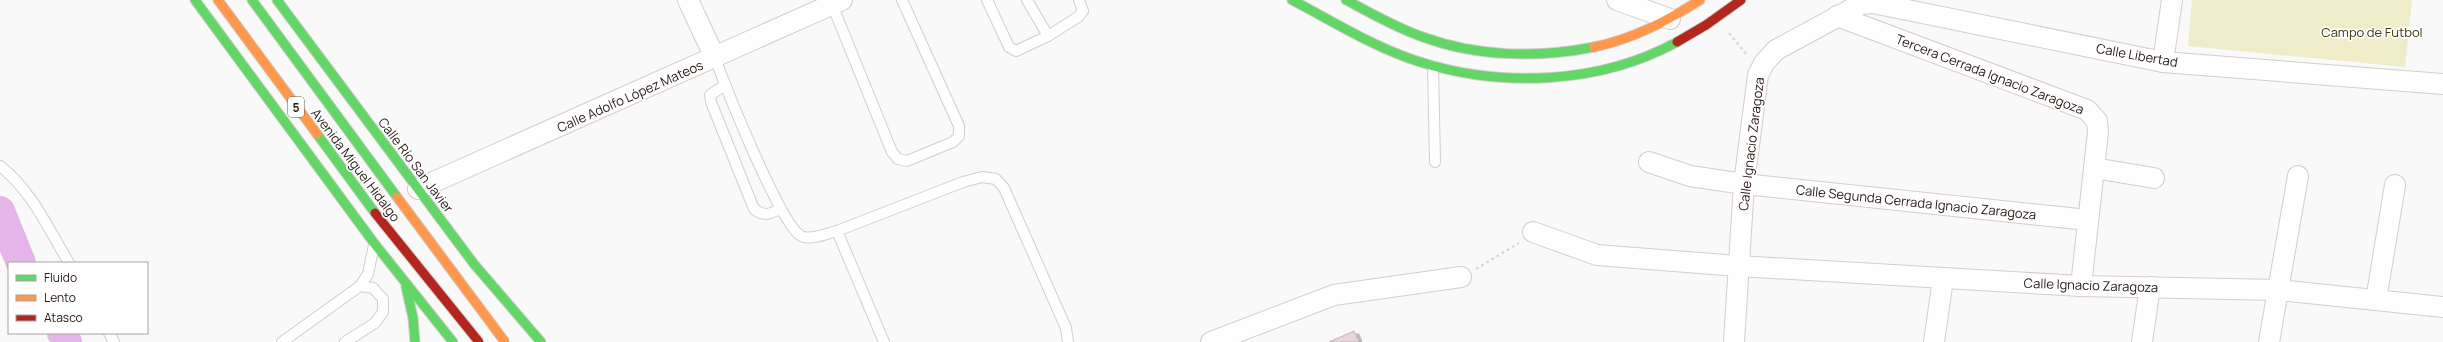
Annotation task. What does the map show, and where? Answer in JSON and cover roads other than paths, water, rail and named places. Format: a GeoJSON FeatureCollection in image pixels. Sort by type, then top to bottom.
{"type":"FeatureCollection","features":[{"type":"Feature","properties":{"kind":"main road"},"geometry":{"type":"LineString","coordinates":[[195,0],[374,243],[453,342]]}},
{"type":"Feature","properties":{"kind":"main road","name":"Avenida Miguel Hidalgo"},"geometry":{"type":"LineString","coordinates":[[218,0],[375,213],[479,342]]}},
{"type":"Feature","properties":{"kind":"main road","name":"Avenida Miguel Hidalgo"},"geometry":{"type":"LineString","coordinates":[[252,0],[505,342]]}},
{"type":"Feature","properties":{"kind":"main road","name":"Calle Río San Javier"},"geometry":{"type":"LineString","coordinates":[[277,0],[474,264],[541,342]]}},
{"type":"Feature","properties":{"kind":"main road"},"geometry":{"type":"LineString","coordinates":[[1292,0],[1387,49],[1433,66],[1492,77],[1540,78],[1588,72],[1629,63],[1666,48],[1704,28],[1741,0]]}},
{"type":"Feature","properties":{"kind":"main road"},"geometry":{"type":"LineString","coordinates":[[1346,0],[1398,28],[1433,40],[1468,49],[1507,54],[1548,55],[1587,50],[1632,38],[1670,19],[1700,0]]}},
{"type":"Feature","properties":{"kind":"main road"},"geometry":{"type":"LineString","coordinates":[[374,243],[392,251],[403,251],[417,245],[429,230],[430,206]]}},
{"type":"Feature","properties":{"kind":"main road"},"geometry":{"type":"LineString","coordinates":[[458,342],[466,331],[475,306],[474,264]]}},
{"type":"Feature","properties":{"kind":"main road"},"geometry":{"type":"LineString","coordinates":[[404,280],[413,318],[415,342]]}},
{"type":"Feature","properties":{"kind":"main road"},"geometry":{"type":"LineString","coordinates":[[473,342],[500,339],[515,342]]}},
{"type":"Feature","properties":{"kind":"street"},"geometry":{"type":"LineString","coordinates":[[688,0],[715,58]]}},
{"type":"Feature","properties":{"kind":"street"},"geometry":{"type":"LineString","coordinates":[[1617,0],[1670,19]]}},
{"type":"Feature","properties":{"kind":"street"},"geometry":{"type":"LineString","coordinates":[[2163,62],[2172,0]]}},
{"type":"Feature","properties":{"kind":"street","name":"Calle Adolfo López Mateos"},"geometry":{"type":"LineString","coordinates":[[418,189],[715,58],[835,2]]}},
{"type":"Feature","properties":{"kind":"street","name":"Calle Libertad"},"geometry":{"type":"LineString","coordinates":[[1837,16],[1861,4],[1873,3],[2163,62],[2443,84]]}},
{"type":"Feature","properties":{"kind":"street","name":"Tercera Cerrada Ignacio Zaragoza"},"geometry":{"type":"LineString","coordinates":[[1837,16],[2087,110],[2097,121],[2094,168],[2081,286]]}},
{"type":"Feature","properties":{"kind":"street","name":"Calle Ignacio Zaragoza"},"geometry":{"type":"LineString","coordinates":[[1734,342],[1744,184],[1758,75],[1764,63],[1776,50],[1837,16]]}},
{"type":"Feature","properties":{"kind":"street","name":"Calle Segunda Cerrada Ignacio Zaragoza"},"geometry":{"type":"LineString","coordinates":[[1649,162],[1690,176],[1744,184],[2088,220]]}},
{"type":"Feature","properties":{"kind":"street"},"geometry":{"type":"LineString","coordinates":[[2094,168],[2154,178]]}},
{"type":"Feature","properties":{"kind":"street"},"geometry":{"type":"LineString","coordinates":[[2270,342],[2298,176]]}},
{"type":"Feature","properties":{"kind":"street"},"geometry":{"type":"LineString","coordinates":[[2376,300],[2396,185]]}},
{"type":"Feature","properties":{"kind":"street"},"geometry":{"type":"LineString","coordinates":[[1533,232],[1597,255],[1738,266]]}},
{"type":"Feature","properties":{"kind":"street","name":"Calle Ignacio Zaragoza"},"geometry":{"type":"LineString","coordinates":[[1738,266],[2081,286],[2150,288],[2280,285],[2376,300],[2443,307]]}},
{"type":"Feature","properties":{"kind":"street"},"geometry":{"type":"LineString","coordinates":[[1211,342],[1334,295],[1461,277]]}},
{"type":"Feature","properties":{"kind":"street"},"geometry":{"type":"LineString","coordinates":[[1934,342],[1943,279]]}},
{"type":"Feature","properties":{"kind":"street"},"geometry":{"type":"LineString","coordinates":[[2142,342],[2150,288]]}},
{"type":"Feature","properties":{"kind":"lane"},"geometry":{"type":"LineString","coordinates":[[835,2],[892,152],[898,159],[907,161],[953,142],[959,136],[959,126],[902,0]]}},
{"type":"Feature","properties":{"kind":"lane"},"geometry":{"type":"LineString","coordinates":[[987,0],[1009,47],[1016,51],[1048,36],[1078,17],[1082,11],[1078,0]]}},
{"type":"Feature","properties":{"kind":"lane"},"geometry":{"type":"LineString","coordinates":[[1027,0],[1048,36]]}},
{"type":"Feature","properties":{"kind":"lane"},"geometry":{"type":"LineString","coordinates":[[715,58],[725,85],[780,209],[796,233],[803,237],[837,231],[963,182],[982,177],[996,178],[1004,188],[1066,328],[1068,342]]}},
{"type":"Feature","properties":{"kind":"lane"},"geometry":{"type":"LineString","coordinates":[[1433,66],[1435,162]]}},
{"type":"Feature","properties":{"kind":"lane"},"geometry":{"type":"LineString","coordinates":[[725,85],[710,95],[711,102],[754,209],[761,214],[771,214],[780,209]]}},
{"type":"Feature","properties":{"kind":"lane"},"geometry":{"type":"LineString","coordinates":[[0,166],[18,180],[32,199],[68,262]]}},
{"type":"Feature","properties":{"kind":"lane"},"geometry":{"type":"LineString","coordinates":[[837,231],[884,342]]}},
{"type":"Feature","properties":{"kind":"lane"},"geometry":{"type":"LineString","coordinates":[[282,342],[360,286],[368,274],[374,243]]}},
{"type":"Feature","properties":{"kind":"lane"},"geometry":{"type":"LineString","coordinates":[[345,342],[375,323],[383,312],[383,299],[373,288],[360,286]]}},
{"type":"Feature","properties":{"kind":"waterway"},"geometry":{"type":"LineString","coordinates":[[0,211],[21,262]]}},
{"type":"Feature","properties":{"kind":"waterway"},"geometry":{"type":"LineString","coordinates":[[63,334],[67,342]]}},
{"type":"Feature","properties":{"kind":"park label","name":"Campo de Futbol"},"geometry":{"type":"Point","coordinates":[2372,32]}}]}
